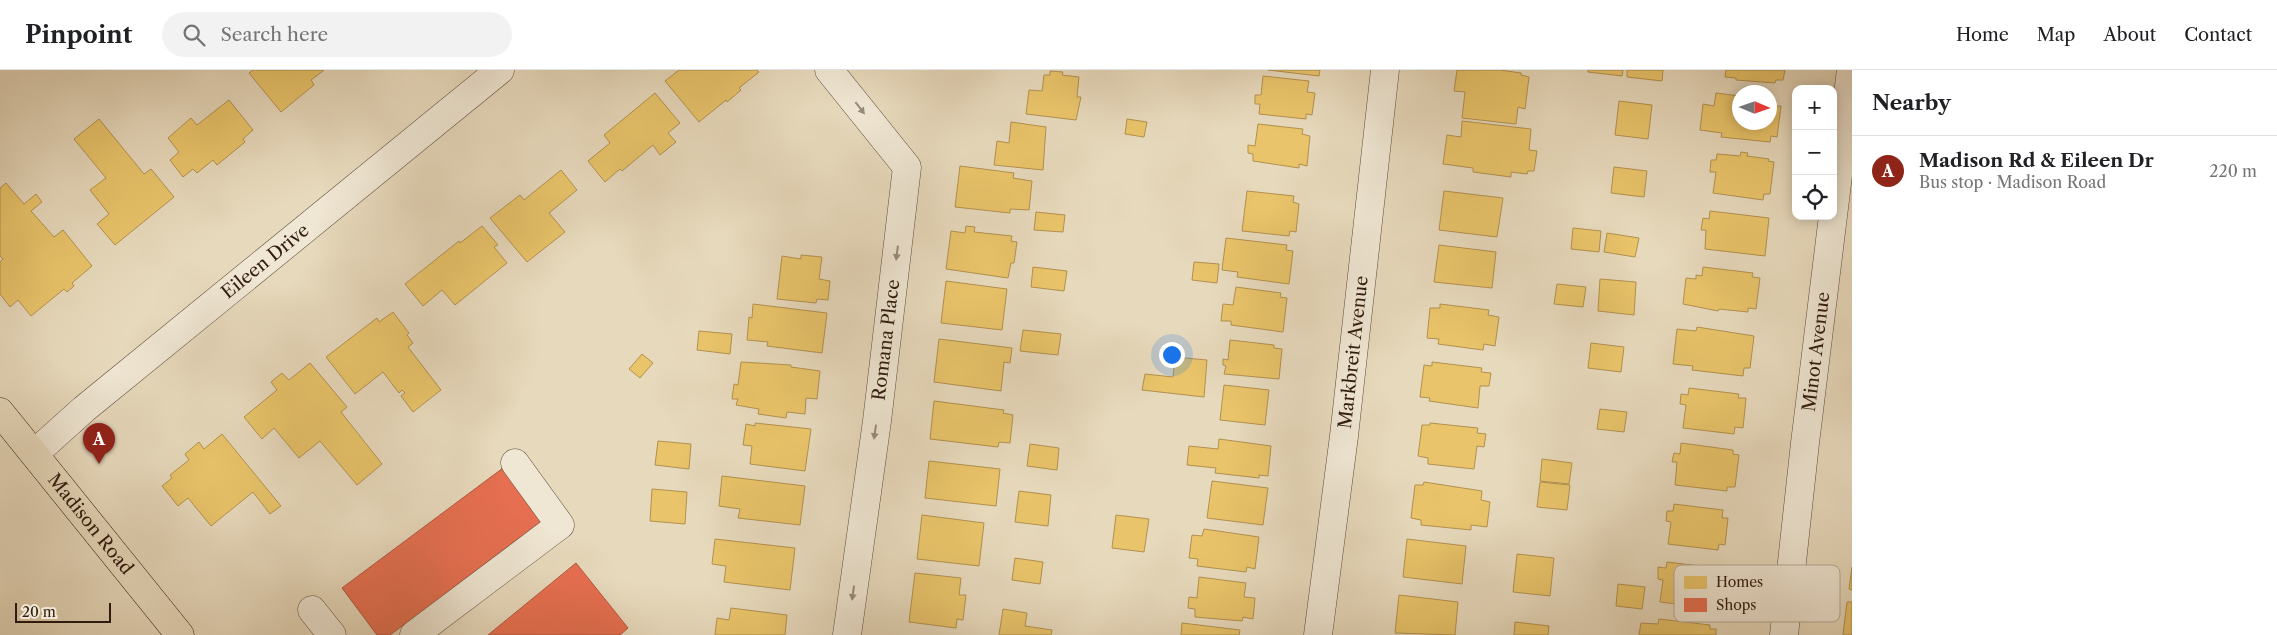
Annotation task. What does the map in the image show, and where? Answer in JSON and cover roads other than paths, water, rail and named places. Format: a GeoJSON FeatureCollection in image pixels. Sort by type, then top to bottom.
{"type":"FeatureCollection","features":[{"type":"Feature","properties":{"kind":"main road","name":"Madison Road"},"geometry":{"type":"LineString","coordinates":[[0,412],[180,635]]}},
{"type":"Feature","properties":{"kind":"street","name":"Eileen Drive"},"geometry":{"type":"LineString","coordinates":[[34,454],[84,410],[500,70]]}},
{"type":"Feature","properties":{"kind":"street","name":"Romana Place"},"geometry":{"type":"LineString","coordinates":[[829,70],[907,167],[877,421],[847,635]]}},
{"type":"Feature","properties":{"kind":"street","name":"Markbreit Avenue"},"geometry":{"type":"LineString","coordinates":[[1318,635],[1344,436],[1385,70]]}},
{"type":"Feature","properties":{"kind":"street","name":"Minot Avenue"},"geometry":{"type":"LineString","coordinates":[[1793,565],[1844,192],[1851,70]]}},
{"type":"Feature","properties":{"kind":"street"},"geometry":{"type":"LineString","coordinates":[[414,635],[560,525],[516,463]]}},
{"type":"Feature","properties":{"kind":"street"},"geometry":{"type":"LineString","coordinates":[[312,610],[332,635]]}},
{"type":"Feature","properties":{"kind":"street","name":"Minot Avenue"},"geometry":{"type":"LineString","coordinates":[[1784,635],[1786,622]]}},
{"type":"Feature","properties":{"kind":"place","name":"Madison Rd & Eileen Dr"},"geometry":{"type":"Point","coordinates":[99,464]}}]}
